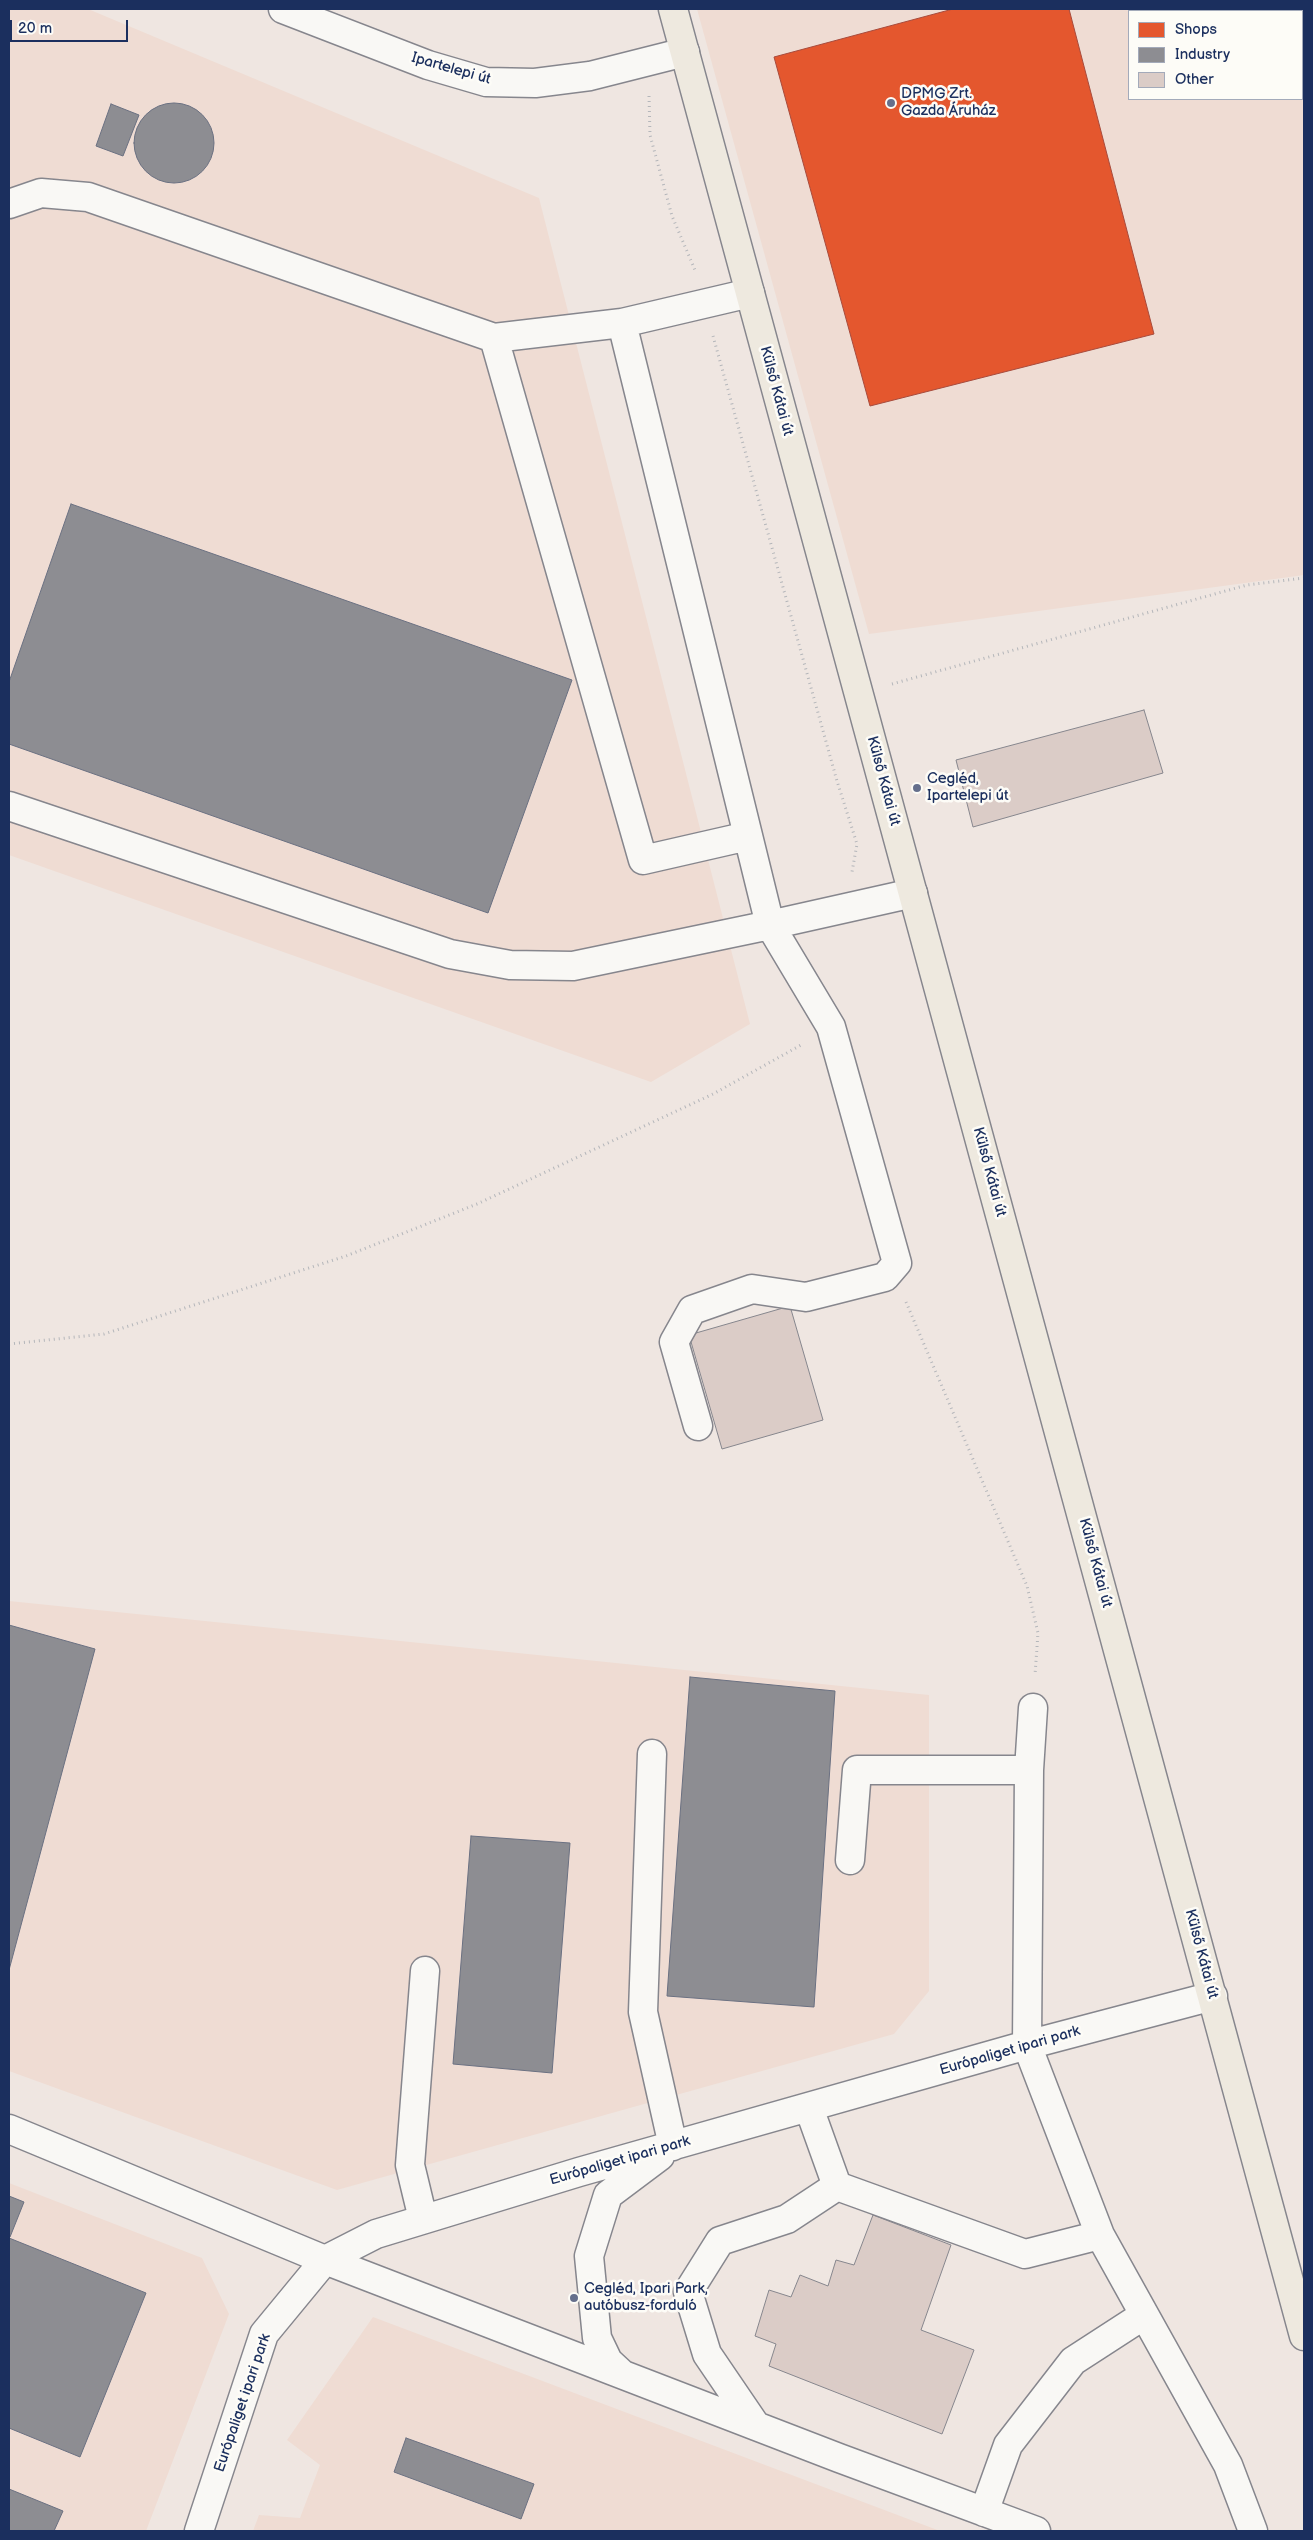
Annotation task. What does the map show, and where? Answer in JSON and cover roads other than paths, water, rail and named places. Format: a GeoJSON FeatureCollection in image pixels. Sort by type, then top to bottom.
{"type":"FeatureCollection","features":[{"type":"Feature","properties":{"kind":"main road","name":"Külső Kátai út"},"geometry":{"type":"LineString","coordinates":[[673,9],[1304,2336]]}},
{"type":"Feature","properties":{"kind":"street","name":"Ipartelepi út"},"geometry":{"type":"LineString","coordinates":[[283,9],[428,65],[486,82],[535,83],[590,76],[685,52]]}},
{"type":"Feature","properties":{"kind":"street"},"geometry":{"type":"LineString","coordinates":[[9,204],[40,193],[88,197],[494,338],[622,323],[750,293]]}},
{"type":"Feature","properties":{"kind":"street"},"geometry":{"type":"LineString","coordinates":[[622,323],[770,925],[831,1028],[897,1263],[886,1277],[806,1297],[752,1289],[692,1310],[674,1342],[698,1426]]}},
{"type":"Feature","properties":{"kind":"street"},"geometry":{"type":"LineString","coordinates":[[494,338],[643,860],[748,836]]}},
{"type":"Feature","properties":{"kind":"street"},"geometry":{"type":"LineString","coordinates":[[9,806],[450,954],[510,965],[573,966],[912,893]]}},
{"type":"Feature","properties":{"kind":"street"},"geometry":{"type":"LineString","coordinates":[[1033,1708],[1030,1770],[1027,2045],[1100,2235],[1228,2465],[1253,2531]]}},
{"type":"Feature","properties":{"kind":"street"},"geometry":{"type":"LineString","coordinates":[[622,2375],[608,2361],[596,2338],[590,2256],[608,2195],[673,2146],[642,2012],[652,1754]]}},
{"type":"Feature","properties":{"kind":"street"},"geometry":{"type":"LineString","coordinates":[[850,1860],[857,1770],[1030,1770]]}},
{"type":"Feature","properties":{"kind":"street"},"geometry":{"type":"LineString","coordinates":[[422,2219],[410,2165],[425,1971]]}},
{"type":"Feature","properties":{"kind":"street","name":"Európaliget ipari park"},"geometry":{"type":"LineString","coordinates":[[199,2531],[264,2334],[325,2260],[376,2234],[422,2219],[1027,2045],[1213,1996]]}},
{"type":"Feature","properties":{"kind":"street"},"geometry":{"type":"LineString","coordinates":[[809,2108],[838,2186],[1025,2254],[1100,2235]]}},
{"type":"Feature","properties":{"kind":"street"},"geometry":{"type":"LineString","coordinates":[[9,2129],[325,2260],[622,2375],[1036,2531]]}},
{"type":"Feature","properties":{"kind":"street"},"geometry":{"type":"LineString","coordinates":[[756,2426],[707,2354],[688,2292],[720,2241],[787,2220],[838,2186]]}},
{"type":"Feature","properties":{"kind":"street"},"geometry":{"type":"LineString","coordinates":[[984,2512],[1008,2445],[1073,2361],[1144,2315]]}},
{"type":"Feature","properties":{"kind":"place","name":"DPMG Zrt. Gazda Áruház"},"geometry":{"type":"Point","coordinates":[891,103]}},
{"type":"Feature","properties":{"kind":"place","name":"Cegléd, Ipartelepi út"},"geometry":{"type":"Point","coordinates":[917,788]}},
{"type":"Feature","properties":{"kind":"place","name":"Cegléd, Ipari Park, autóbusz-forduló"},"geometry":{"type":"Point","coordinates":[574,2298]}}]}
